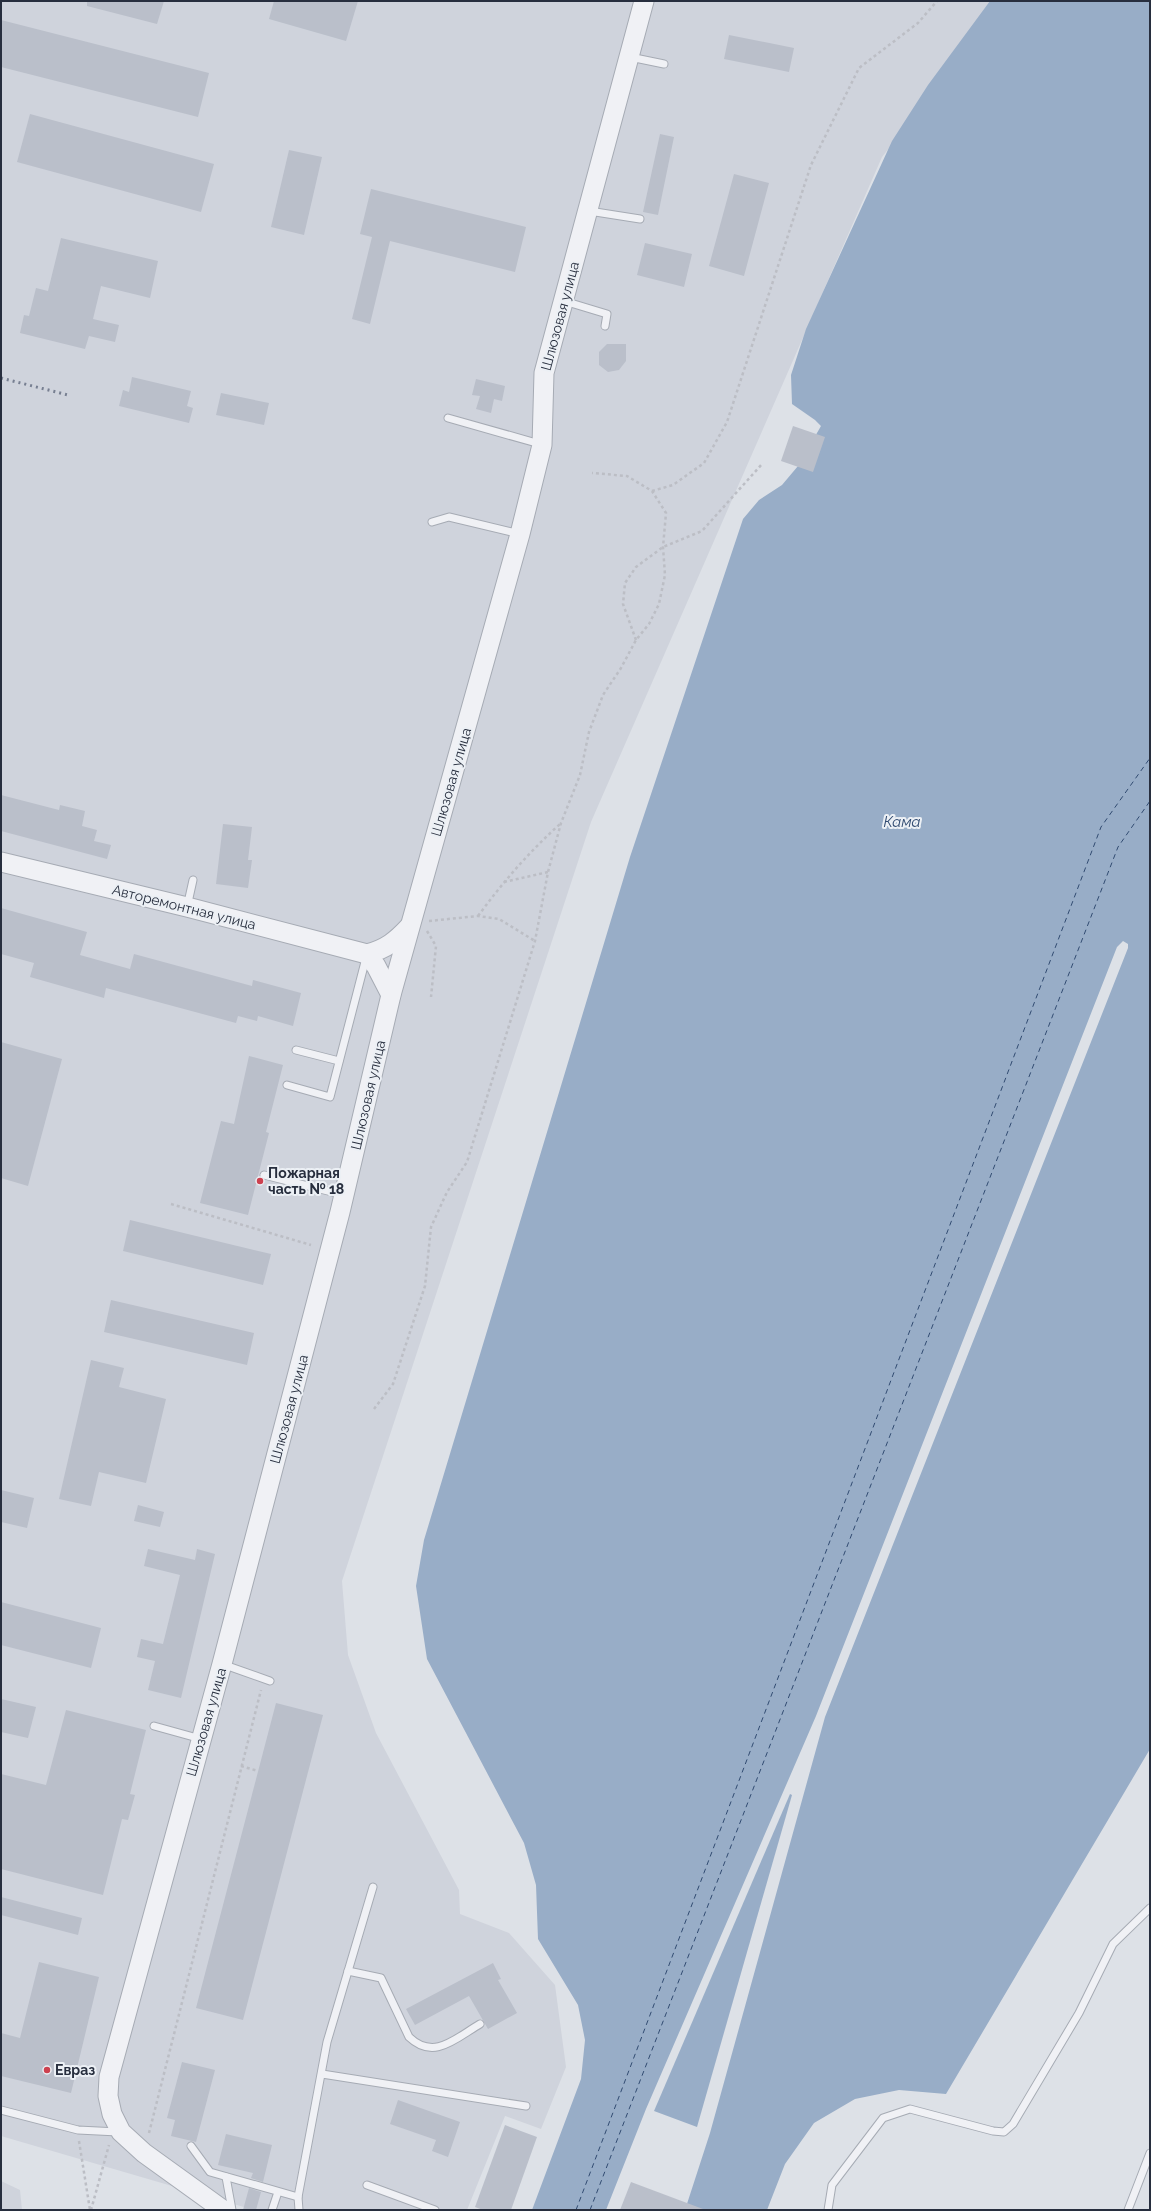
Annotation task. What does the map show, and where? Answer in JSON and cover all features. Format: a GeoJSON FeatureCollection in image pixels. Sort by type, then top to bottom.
{"type":"FeatureCollection","features":[{"type":"Feature","properties":{"kind":"street","name":"Шлюзовая улица"},"geometry":{"type":"LineString","coordinates":[[223,2210],[144,2154],[116,2132],[108,2096],[109,2077],[222,1664],[344,1195],[391,994],[416,924],[520,534],[542,445],[544,373],[644,1]]}},
{"type":"Feature","properties":{"kind":"street","name":"Авторемонтная улица"},"geometry":{"type":"LineString","coordinates":[[1,862],[367,954]]}},
{"type":"Feature","properties":{"kind":"street"},"geometry":{"type":"LineString","coordinates":[[391,994],[376,966],[367,954],[382,951],[393,944],[416,924]]}},
{"type":"Feature","properties":{"kind":"lane"},"geometry":{"type":"LineString","coordinates":[[629,57],[664,64]]}},
{"type":"Feature","properties":{"kind":"lane"},"geometry":{"type":"LineString","coordinates":[[587,210],[640,219]]}},
{"type":"Feature","properties":{"kind":"lane"},"geometry":{"type":"LineString","coordinates":[[563,301],[607,314],[605,326]]}},
{"type":"Feature","properties":{"kind":"lane"},"geometry":{"type":"LineString","coordinates":[[448,418],[542,445]]}},
{"type":"Feature","properties":{"kind":"lane"},"geometry":{"type":"LineString","coordinates":[[432,522],[449,517],[520,534]]}},
{"type":"Feature","properties":{"kind":"lane"},"geometry":{"type":"LineString","coordinates":[[187,908],[193,880]]}},
{"type":"Feature","properties":{"kind":"lane"},"geometry":{"type":"LineString","coordinates":[[287,1086],[330,1097],[367,954]]}},
{"type":"Feature","properties":{"kind":"lane"},"geometry":{"type":"LineString","coordinates":[[296,1050],[339,1061]]}},
{"type":"Feature","properties":{"kind":"lane"},"geometry":{"type":"LineString","coordinates":[[264,1175],[344,1195]]}},
{"type":"Feature","properties":{"kind":"lane"},"geometry":{"type":"LineString","coordinates":[[222,1664],[267,1680]]}},
{"type":"Feature","properties":{"kind":"lane"},"geometry":{"type":"LineString","coordinates":[[154,1726],[201,1739]]}},
{"type":"Feature","properties":{"kind":"lane"},"geometry":{"type":"LineString","coordinates":[[299,2210],[298,2198],[328,2042],[373,1887]]}},
{"type":"Feature","properties":{"kind":"lane"},"geometry":{"type":"LineString","coordinates":[[828,2210],[832,2185],[883,2118],[910,2109],[994,2131],[1004,2132],[1013,2124],[1079,2013],[1113,1944],[1150,1908]]}},
{"type":"Feature","properties":{"kind":"lane"},"geometry":{"type":"LineString","coordinates":[[348,1971],[381,1978],[409,2037],[417,2044],[427,2048],[438,2048],[480,2024]]}},
{"type":"Feature","properties":{"kind":"lane"},"geometry":{"type":"LineString","coordinates":[[322,2074],[526,2106]]}},
{"type":"Feature","properties":{"kind":"lane"},"geometry":{"type":"LineString","coordinates":[[1,2110],[78,2130],[116,2132]]}},
{"type":"Feature","properties":{"kind":"lane"},"geometry":{"type":"LineString","coordinates":[[191,2146],[210,2172],[298,2198]]}},
{"type":"Feature","properties":{"kind":"lane"},"geometry":{"type":"LineString","coordinates":[[1128,2210],[1150,2153]]}},
{"type":"Feature","properties":{"kind":"lane"},"geometry":{"type":"LineString","coordinates":[[226,2177],[232,2210]]}},
{"type":"Feature","properties":{"kind":"lane"},"geometry":{"type":"LineString","coordinates":[[367,2185],[435,2210]]}},
{"type":"Feature","properties":{"kind":"lane"},"geometry":{"type":"LineString","coordinates":[[272,2210],[278,2192]]}},
{"type":"Feature","properties":{"kind":"path"},"geometry":{"type":"LineString","coordinates":[[652,491],[673,485],[704,463],[728,422],[811,165],[859,68],[918,23],[937,1]]}},
{"type":"Feature","properties":{"kind":"path"},"geometry":{"type":"LineString","coordinates":[[636,640],[622,604],[625,583],[636,567],[663,547],[702,531],[762,464]]}},
{"type":"Feature","properties":{"kind":"path"},"geometry":{"type":"LineString","coordinates":[[374,1409],[393,1384],[425,1286],[431,1227],[447,1192],[467,1162],[534,941],[548,872],[561,823],[580,775],[589,732],[603,695],[621,668],[636,640],[649,624],[658,604],[665,575],[663,547],[666,513],[652,491],[626,476],[592,473]]}},
{"type":"Feature","properties":{"kind":"path"},"geometry":{"type":"LineString","coordinates":[[478,916],[503,882],[534,847],[561,823]]}},
{"type":"Feature","properties":{"kind":"path"},"geometry":{"type":"LineString","coordinates":[[503,882],[548,872]]}},
{"type":"Feature","properties":{"kind":"path"},"geometry":{"type":"LineString","coordinates":[[416,924],[478,916],[499,920],[534,941]]}},
{"type":"Feature","properties":{"kind":"path"},"geometry":{"type":"LineString","coordinates":[[416,924],[436,946],[431,997]]}},
{"type":"Feature","properties":{"kind":"path"},"geometry":{"type":"LineString","coordinates":[[171,1204],[311,1245]]}},
{"type":"Feature","properties":{"kind":"path"},"geometry":{"type":"LineString","coordinates":[[144,2154],[241,1766],[267,1680]]}},
{"type":"Feature","properties":{"kind":"path"},"geometry":{"type":"LineString","coordinates":[[241,1766],[258,1771]]}},
{"type":"Feature","properties":{"kind":"path"},"geometry":{"type":"LineString","coordinates":[[78,2130],[91,2210]]}},
{"type":"Feature","properties":{"kind":"path"},"geometry":{"type":"LineString","coordinates":[[91,2210],[116,2132]]}},
{"type":"Feature","properties":{"kind":"shaded area"},"geometry":{"type":"Polygon","coordinates":[[[1,1],[1006,1],[882,157],[591,822],[342,1581],[348,1655],[376,1733],[459,1890],[460,1914],[509,1933],[555,1985],[566,2067],[541,2129],[505,2116],[467,2210],[254,2210],[1,2136],[1,1]]]}},
{"type":"Feature","properties":{"kind":"shaded area"},"geometry":{"type":"Polygon","coordinates":[[[1,2181],[20,2190],[22,2210],[1,2210],[1,2181]]]}},
{"type":"Feature","properties":{"kind":"water","name":"Кама"},"geometry":{"type":"Polygon","coordinates":[[[990,1],[1150,1],[1150,1749],[946,2094],[899,2090],[855,2099],[814,2123],[785,2164],[767,2210],[685,2210],[710,2133],[825,1717],[1128,948],[1128,944],[1123,941],[1117,947],[816,1716],[646,2109],[606,2210],[532,2210],[581,2079],[585,2040],[578,2005],[538,1939],[536,1885],[524,1843],[427,1659],[416,1586],[424,1540],[630,857],[743,519],[759,500],[782,485],[798,466],[821,426],[792,404],[791,375],[806,329],[892,141],[928,85],[990,1]]]}},
{"type":"Feature","properties":{"kind":"water"},"geometry":{"type":"Polygon","coordinates":[[[790,1794],[792,1795],[697,2127],[654,2111],[790,1794]]]}},
{"type":"Feature","properties":{"kind":"building"},"geometry":{"type":"Polygon","coordinates":[[[87,1],[164,1],[157,24],[87,6],[87,1]]]}},
{"type":"Feature","properties":{"kind":"building"},"geometry":{"type":"Polygon","coordinates":[[[274,1],[358,1],[346,41],[269,19],[274,1]]]}},
{"type":"Feature","properties":{"kind":"building"},"geometry":{"type":"Polygon","coordinates":[[[1,20],[209,73],[198,117],[1,67],[1,20]]]}},
{"type":"Feature","properties":{"kind":"building"},"geometry":{"type":"Polygon","coordinates":[[[729,35],[794,48],[789,72],[724,59],[729,35]]]}},
{"type":"Feature","properties":{"kind":"building"},"geometry":{"type":"Polygon","coordinates":[[[30,114],[214,164],[201,212],[17,162],[30,114]]]}},
{"type":"Feature","properties":{"kind":"building"},"geometry":{"type":"Polygon","coordinates":[[[660,134],[674,137],[658,215],[643,212],[660,134]]]}},
{"type":"Feature","properties":{"kind":"building"},"geometry":{"type":"Polygon","coordinates":[[[289,150],[322,157],[304,235],[271,227],[289,150]]]}},
{"type":"Feature","properties":{"kind":"building"},"geometry":{"type":"Polygon","coordinates":[[[734,174],[769,183],[744,276],[709,266],[734,174]]]}},
{"type":"Feature","properties":{"kind":"building"},"geometry":{"type":"Polygon","coordinates":[[[371,189],[526,227],[515,272],[390,241],[370,324],[352,319],[372,237],[360,234],[371,189]]]}},
{"type":"Feature","properties":{"kind":"building"},"geometry":{"type":"Polygon","coordinates":[[[61,238],[158,261],[150,298],[101,286],[93,319],[119,325],[115,342],[89,336],[85,349],[20,333],[24,315],[29,316],[36,288],[48,291],[61,238]]]}},
{"type":"Feature","properties":{"kind":"building"},"geometry":{"type":"Polygon","coordinates":[[[645,243],[692,254],[684,287],[637,275],[645,243]]]}},
{"type":"Feature","properties":{"kind":"building"},"geometry":{"type":"Polygon","coordinates":[[[607,344],[626,344],[626,361],[619,370],[608,372],[599,365],[599,352],[607,344]]]}},
{"type":"Feature","properties":{"kind":"building"},"geometry":{"type":"Polygon","coordinates":[[[132,377],[191,391],[187,406],[193,408],[189,423],[119,406],[123,390],[129,392],[132,377]]]}},
{"type":"Feature","properties":{"kind":"building"},"geometry":{"type":"Polygon","coordinates":[[[476,379],[505,386],[502,401],[494,399],[491,413],[476,409],[480,396],[472,395],[476,379]]]}},
{"type":"Feature","properties":{"kind":"building"},"geometry":{"type":"Polygon","coordinates":[[[221,393],[269,403],[264,425],[216,415],[221,393]]]}},
{"type":"Feature","properties":{"kind":"building"},"geometry":{"type":"Polygon","coordinates":[[[793,426],[825,437],[813,472],[781,461],[793,426]]]}},
{"type":"Feature","properties":{"kind":"building"},"geometry":{"type":"Polygon","coordinates":[[[1,795],[59,810],[60,805],[85,811],[82,826],[97,830],[94,841],[111,845],[107,859],[1,831],[1,795]]]}},
{"type":"Feature","properties":{"kind":"building"},"geometry":{"type":"Polygon","coordinates":[[[223,824],[252,827],[248,860],[252,860],[248,888],[216,884],[223,824]]]}},
{"type":"Feature","properties":{"kind":"building"},"geometry":{"type":"Polygon","coordinates":[[[1,908],[87,932],[80,955],[130,969],[134,954],[252,986],[253,980],[301,993],[293,1026],[258,1016],[257,1021],[238,1016],[236,1023],[106,988],[104,998],[30,977],[34,963],[1,954],[1,908]]]}},
{"type":"Feature","properties":{"kind":"building"},"geometry":{"type":"Polygon","coordinates":[[[1,1042],[62,1059],[28,1186],[1,1178],[1,1042]]]}},
{"type":"Feature","properties":{"kind":"building"},"geometry":{"type":"Polygon","coordinates":[[[249,1056],[283,1065],[266,1132],[269,1133],[248,1215],[200,1203],[221,1121],[234,1124],[249,1056]]]}},
{"type":"Feature","properties":{"kind":"building"},"geometry":{"type":"Polygon","coordinates":[[[130,1220],[271,1254],[263,1285],[123,1251],[130,1220]]]}},
{"type":"Feature","properties":{"kind":"building"},"geometry":{"type":"Polygon","coordinates":[[[111,1300],[254,1333],[247,1365],[104,1332],[111,1300]]]}},
{"type":"Feature","properties":{"kind":"building"},"geometry":{"type":"Polygon","coordinates":[[[91,1360],[124,1368],[119,1387],[166,1399],[146,1483],[99,1472],[91,1506],[59,1499],[91,1360]]]}},
{"type":"Feature","properties":{"kind":"building"},"geometry":{"type":"Polygon","coordinates":[[[1,1490],[34,1498],[27,1528],[1,1522],[1,1490]]]}},
{"type":"Feature","properties":{"kind":"building"},"geometry":{"type":"Polygon","coordinates":[[[138,1505],[164,1512],[160,1527],[134,1521],[138,1505]]]}},
{"type":"Feature","properties":{"kind":"building"},"geometry":{"type":"Polygon","coordinates":[[[148,1549],[195,1560],[197,1549],[215,1554],[181,1698],[148,1690],[155,1661],[137,1657],[141,1639],[163,1644],[180,1575],[144,1566],[148,1549]]]}},
{"type":"Feature","properties":{"kind":"building"},"geometry":{"type":"Polygon","coordinates":[[[1,1602],[101,1628],[91,1668],[1,1645],[1,1602]]]}},
{"type":"Feature","properties":{"kind":"building"},"geometry":{"type":"Polygon","coordinates":[[[1,1699],[36,1707],[28,1738],[1,1732],[1,1699]]]}},
{"type":"Feature","properties":{"kind":"building"},"geometry":{"type":"Polygon","coordinates":[[[276,1703],[323,1715],[243,2020],[196,2008],[276,1703]]]}},
{"type":"Feature","properties":{"kind":"building"},"geometry":{"type":"Polygon","coordinates":[[[66,1710],[146,1730],[130,1794],[135,1795],[128,1820],[122,1819],[103,1895],[1,1869],[1,1774],[46,1785],[66,1710]]]}},
{"type":"Feature","properties":{"kind":"building"},"geometry":{"type":"Polygon","coordinates":[[[1,1897],[82,1918],[78,1935],[1,1915],[1,1897]]]}},
{"type":"Feature","properties":{"kind":"building"},"geometry":{"type":"Polygon","coordinates":[[[39,1962],[99,1977],[71,2093],[1,2076],[1,2033],[20,2038],[39,1962]]]}},
{"type":"Feature","properties":{"kind":"building"},"geometry":{"type":"Polygon","coordinates":[[[493,1963],[501,1979],[498,1980],[517,2013],[488,2029],[469,1996],[415,2025],[406,2009],[493,1963]]]}},
{"type":"Feature","properties":{"kind":"building"},"geometry":{"type":"Polygon","coordinates":[[[182,2062],[215,2070],[196,2142],[171,2136],[175,2120],[167,2118],[182,2062]]]}},
{"type":"Feature","properties":{"kind":"building"},"geometry":{"type":"Polygon","coordinates":[[[398,2100],[460,2122],[448,2157],[432,2151],[436,2140],[390,2124],[398,2100]]]}},
{"type":"Feature","properties":{"kind":"building"},"geometry":{"type":"Polygon","coordinates":[[[505,2125],[537,2137],[511,2210],[483,2210],[475,2207],[505,2125]]]}},
{"type":"Feature","properties":{"kind":"building"},"geometry":{"type":"Polygon","coordinates":[[[226,2134],[272,2145],[263,2182],[251,2178],[253,2173],[218,2165],[226,2134]]]}},
{"type":"Feature","properties":{"kind":"building"},"geometry":{"type":"Polygon","coordinates":[[[631,2182],[703,2209],[620,2210],[631,2182]]]}},
{"type":"Feature","properties":{"kind":"building"},"geometry":{"type":"Polygon","coordinates":[[[249,2188],[261,2192],[256,2210],[243,2210],[249,2188]]]}},
{"type":"Feature","properties":{"kind":"ferry route"},"geometry":{"type":"LineString","coordinates":[[576,2210],[1101,827],[1150,758]]}},
{"type":"Feature","properties":{"kind":"ferry route"},"geometry":{"type":"LineString","coordinates":[[590,2210],[1118,847],[1150,801]]}},
{"type":"Feature","properties":{"kind":"railway"},"geometry":{"type":"LineString","coordinates":[[1,378],[68,395]]}},
{"type":"Feature","properties":{"kind":"place","name":"Пожарная часть № 18"},"geometry":{"type":"Point","coordinates":[260,1181]}},
{"type":"Feature","properties":{"kind":"place","name":"Евраз"},"geometry":{"type":"Point","coordinates":[47,2070]}}]}
